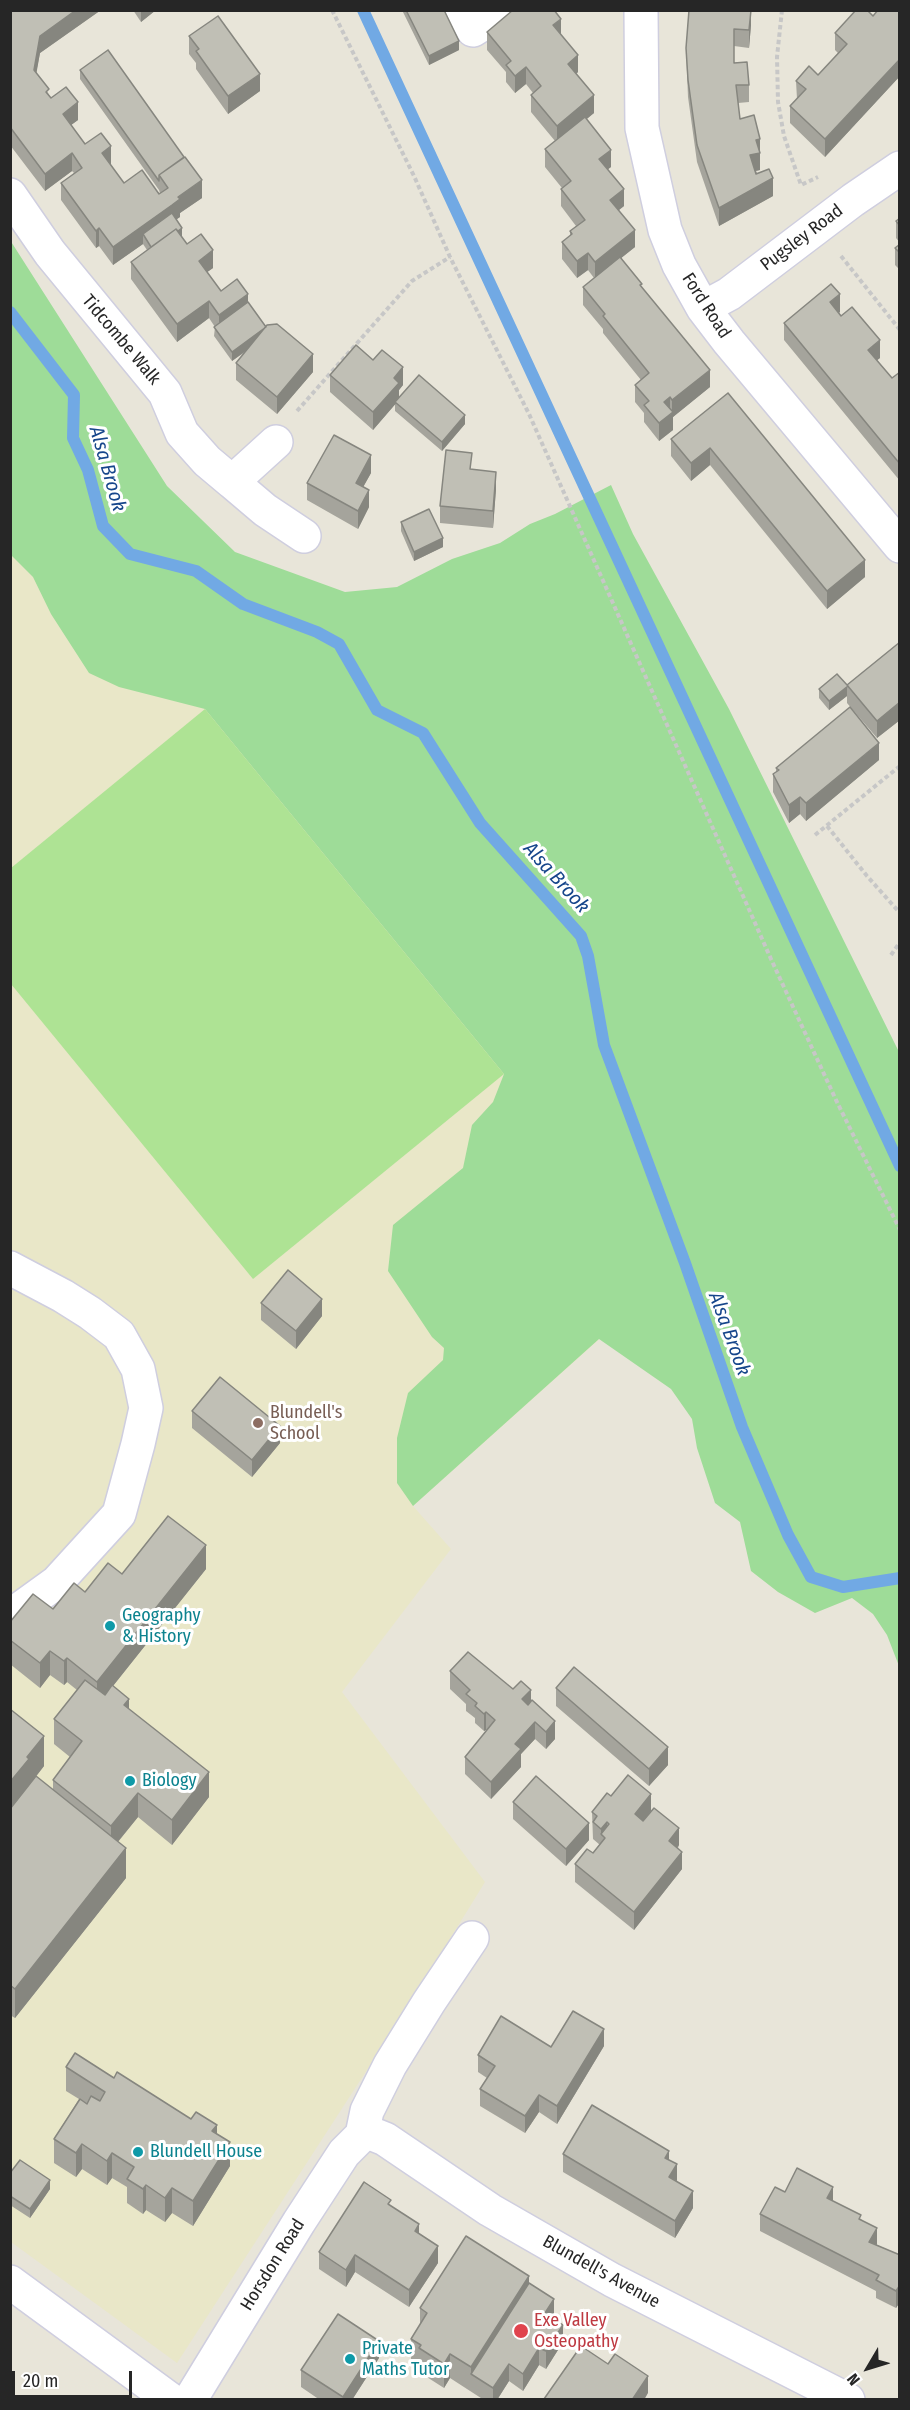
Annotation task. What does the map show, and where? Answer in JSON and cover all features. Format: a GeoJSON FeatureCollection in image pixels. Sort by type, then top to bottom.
{"type":"FeatureCollection","features":[{"type":"Feature","properties":{"kind":"street"},"geometry":{"type":"LineString","coordinates":[[462,10],[473,30],[505,10]]}},
{"type":"Feature","properties":{"kind":"street","name":"Ford Road"},"geometry":{"type":"LineString","coordinates":[[641,10],[642,128],[665,230],[679,265],[703,308],[729,342],[900,546]]}},
{"type":"Feature","properties":{"kind":"street","name":"Pugsley Road"},"geometry":{"type":"LineString","coordinates":[[703,308],[729,294],[848,203],[900,168]]}},
{"type":"Feature","properties":{"kind":"street","name":"Tidcombe Walk"},"geometry":{"type":"LineString","coordinates":[[10,195],[50,253],[165,393],[182,433],[207,461],[265,510],[304,536]]}},
{"type":"Feature","properties":{"kind":"street"},"geometry":{"type":"LineString","coordinates":[[232,482],[276,442]]}},
{"type":"Feature","properties":{"kind":"street"},"geometry":{"type":"LineString","coordinates":[[10,1268],[63,1296],[119,1335],[138,1369],[146,1408],[119,1514],[57,1582],[10,1616]]}},
{"type":"Feature","properties":{"kind":"street"},"geometry":{"type":"LineString","coordinates":[[362,2135],[367,2111],[390,2065],[472,1938]]}},
{"type":"Feature","properties":{"kind":"street","name":"Blundell's Avenue"},"geometry":{"type":"LineString","coordinates":[[362,2135],[370,2133],[385,2139],[490,2210],[612,2280],[848,2400]]}},
{"type":"Feature","properties":{"kind":"street","name":"Horsdon Road"},"geometry":{"type":"LineString","coordinates":[[196,2389],[344,2153],[362,2135]]}},
{"type":"Feature","properties":{"kind":"street"},"geometry":{"type":"LineString","coordinates":[[10,2282],[171,2400]]}},
{"type":"Feature","properties":{"kind":"path"},"geometry":{"type":"LineString","coordinates":[[332,10],[414,176],[450,257],[529,414],[771,959],[836,1100],[900,1230]]}},
{"type":"Feature","properties":{"kind":"path"},"geometry":{"type":"LineString","coordinates":[[782,10],[777,57],[778,102],[784,136],[792,162],[801,185],[832,170],[863,236],[840,257],[900,330]]}},
{"type":"Feature","properties":{"kind":"path"},"geometry":{"type":"LineString","coordinates":[[276,442],[288,422],[412,281],[450,257]]}},
{"type":"Feature","properties":{"kind":"path"},"geometry":{"type":"LineString","coordinates":[[815,835],[900,766]]}},
{"type":"Feature","properties":{"kind":"path"},"geometry":{"type":"LineString","coordinates":[[827,826],[900,913]]}},
{"type":"Feature","properties":{"kind":"path"},"geometry":{"type":"LineString","coordinates":[[891,955],[900,942]]}},
{"type":"Feature","properties":{"kind":"shaded area","name":"Blundell's School"},"geometry":{"type":"Polygon","coordinates":[[[10,442],[671,1275],[413,1506],[451,1549],[342,1692],[485,1882],[413,1999],[177,2363],[11,2242],[10,442]]]}},
{"type":"Feature","properties":{"kind":"green space"},"geometry":{"type":"Polygon","coordinates":[[[10,240],[167,486],[235,552],[345,592],[397,587],[452,559],[500,543],[530,524],[555,514],[611,485],[633,534],[729,709],[899,1052],[899,1666],[887,1635],[873,1614],[852,1598],[815,1613],[778,1592],[751,1571],[740,1522],[715,1503],[697,1448],[692,1419],[671,1389],[599,1339],[413,1506],[397,1483],[397,1438],[408,1393],[443,1360],[444,1348],[432,1337],[388,1271],[393,1225],[463,1168],[472,1125],[493,1102],[504,1074],[205,709],[119,687],[89,673],[51,614],[33,577],[11,555],[10,240]]]}},
{"type":"Feature","properties":{"kind":"green space"},"geometry":{"type":"Polygon","coordinates":[[[205,709],[504,1074],[253,1279],[11,984],[11,868],[205,709]]]}},
{"type":"Feature","properties":{"kind":"building"},"geometry":{"type":"Polygon","coordinates":[[[10,10],[76,10],[40,36],[34,70],[49,89],[46,92],[51,98],[66,87],[78,102],[63,114],[85,144],[101,133],[111,146],[102,153],[124,183],[142,170],[159,194],[168,188],[159,175],[185,157],[202,180],[178,197],[180,199],[113,247],[99,228],[96,231],[61,183],[82,168],[72,153],[45,174],[10,127],[10,10]]]}},
{"type":"Feature","properties":{"kind":"building"},"geometry":{"type":"Polygon","coordinates":[[[406,10],[444,10],[459,41],[429,56],[406,10]]]}},
{"type":"Feature","properties":{"kind":"building"},"geometry":{"type":"Polygon","coordinates":[[[513,10],[554,10],[561,19],[553,25],[578,55],[568,64],[594,95],[557,126],[531,95],[541,86],[526,67],[515,76],[506,65],[511,61],[487,32],[513,10]]]}},
{"type":"Feature","properties":{"kind":"building"},"geometry":{"type":"Polygon","coordinates":[[[689,10],[751,10],[749,30],[734,29],[734,63],[747,62],[749,85],[736,85],[740,119],[754,115],[760,139],[756,140],[760,153],[750,155],[756,174],[769,169],[773,178],[719,208],[697,145],[686,48],[689,10]]]}},
{"type":"Feature","properties":{"kind":"building"},"geometry":{"type":"Polygon","coordinates":[[[856,10],[867,10],[873,16],[878,10],[900,10],[900,59],[825,139],[790,106],[806,89],[796,81],[809,66],[818,75],[847,44],[835,33],[856,10]]]}},
{"type":"Feature","properties":{"kind":"building"},"geometry":{"type":"Polygon","coordinates":[[[218,16],[260,74],[228,96],[196,51],[199,49],[189,36],[218,16]]]}},
{"type":"Feature","properties":{"kind":"building"},"geometry":{"type":"Polygon","coordinates":[[[108,50],[184,157],[159,175],[159,181],[80,70],[108,50]]]}},
{"type":"Feature","properties":{"kind":"building"},"geometry":{"type":"Polygon","coordinates":[[[585,117],[611,150],[599,159],[624,189],[610,200],[635,230],[595,262],[588,253],[577,261],[562,242],[572,234],[570,231],[585,220],[561,189],[571,181],[545,149],[585,117]]]}},
{"type":"Feature","properties":{"kind":"building"},"geometry":{"type":"Polygon","coordinates":[[[172,213],[182,228],[178,231],[176,229],[151,247],[143,234],[172,213]]]}},
{"type":"Feature","properties":{"kind":"building"},"geometry":{"type":"Polygon","coordinates":[[[176,229],[187,244],[201,234],[213,250],[199,261],[221,291],[237,279],[248,294],[219,315],[209,301],[177,324],[131,262],[176,229]]]}},
{"type":"Feature","properties":{"kind":"building"},"geometry":{"type":"Polygon","coordinates":[[[620,257],[710,370],[672,400],[670,397],[664,402],[673,412],[659,423],[644,405],[649,401],[635,385],[649,373],[583,287],[620,257]]]}},
{"type":"Feature","properties":{"kind":"building"},"geometry":{"type":"Polygon","coordinates":[[[831,284],[840,294],[830,302],[841,316],[852,307],[880,340],[868,350],[892,378],[900,372],[900,464],[784,323],[831,284]]]}},
{"type":"Feature","properties":{"kind":"building"},"geometry":{"type":"Polygon","coordinates":[[[248,302],[266,327],[232,352],[214,327],[248,302]]]}},
{"type":"Feature","properties":{"kind":"building"},"geometry":{"type":"Polygon","coordinates":[[[277,324],[313,354],[277,397],[236,363],[267,325],[277,324]]]}},
{"type":"Feature","properties":{"kind":"building"},"geometry":{"type":"Polygon","coordinates":[[[356,345],[373,360],[382,350],[403,367],[394,378],[399,383],[373,412],[330,375],[356,345]]]}},
{"type":"Feature","properties":{"kind":"building"},"geometry":{"type":"Polygon","coordinates":[[[419,375],[465,415],[442,442],[395,402],[419,375]]]}},
{"type":"Feature","properties":{"kind":"building"},"geometry":{"type":"Polygon","coordinates":[[[728,393],[865,560],[827,591],[710,448],[691,463],[671,439],[728,393]]]}},
{"type":"Feature","properties":{"kind":"building"},"geometry":{"type":"Polygon","coordinates":[[[334,435],[371,455],[356,483],[369,490],[358,511],[307,483],[334,435]]]}},
{"type":"Feature","properties":{"kind":"building"},"geometry":{"type":"Polygon","coordinates":[[[446,450],[472,453],[470,469],[496,472],[493,511],[440,506],[446,450]]]}},
{"type":"Feature","properties":{"kind":"building"},"geometry":{"type":"Polygon","coordinates":[[[429,509],[443,538],[414,552],[401,522],[429,509]]]}},
{"type":"Feature","properties":{"kind":"building"},"geometry":{"type":"Polygon","coordinates":[[[900,642],[900,702],[877,721],[847,685],[900,642]]]}},
{"type":"Feature","properties":{"kind":"building"},"geometry":{"type":"Polygon","coordinates":[[[837,674],[848,686],[829,701],[819,689],[837,674]]]}},
{"type":"Feature","properties":{"kind":"building"},"geometry":{"type":"Polygon","coordinates":[[[850,707],[879,743],[806,803],[800,797],[789,805],[773,774],[779,770],[776,768],[850,707]]]}},
{"type":"Feature","properties":{"kind":"building"},"geometry":{"type":"Polygon","coordinates":[[[288,1270],[322,1299],[296,1331],[261,1303],[288,1270]]]}},
{"type":"Feature","properties":{"kind":"building"},"geometry":{"type":"Polygon","coordinates":[[[220,1377],[280,1426],[252,1460],[192,1411],[220,1377]]]}},
{"type":"Feature","properties":{"kind":"building","name":"Geography & History"},"geometry":{"type":"Polygon","coordinates":[[[168,1516],[206,1545],[97,1682],[67,1658],[64,1661],[50,1651],[40,1663],[10,1640],[10,1622],[33,1594],[53,1609],[74,1583],[85,1592],[108,1563],[122,1574],[168,1516]]]}},
{"type":"Feature","properties":{"kind":"building"},"geometry":{"type":"Polygon","coordinates":[[[468,1652],[513,1689],[521,1681],[531,1690],[522,1699],[528,1705],[532,1700],[555,1721],[546,1732],[535,1722],[515,1744],[521,1749],[491,1782],[465,1757],[495,1720],[475,1706],[477,1703],[466,1694],[470,1690],[450,1671],[468,1652]]]}},
{"type":"Feature","properties":{"kind":"building"},"geometry":{"type":"Polygon","coordinates":[[[574,1667],[668,1747],[649,1769],[556,1688],[574,1667]]]}},
{"type":"Feature","properties":{"kind":"building","name":"Biology"},"geometry":{"type":"Polygon","coordinates":[[[85,1680],[105,1695],[112,1685],[129,1699],[124,1705],[209,1772],[172,1820],[138,1793],[111,1826],[53,1780],[82,1741],[54,1719],[85,1680]]]}},
{"type":"Feature","properties":{"kind":"building"},"geometry":{"type":"Polygon","coordinates":[[[10,1709],[44,1736],[10,1782],[10,1709]]]}},
{"type":"Feature","properties":{"kind":"building"},"geometry":{"type":"Polygon","coordinates":[[[628,1775],[651,1794],[635,1814],[643,1821],[654,1808],[679,1828],[669,1841],[682,1852],[634,1912],[575,1864],[587,1849],[593,1853],[605,1838],[601,1834],[609,1824],[607,1822],[601,1829],[593,1822],[597,1816],[592,1812],[607,1793],[611,1796],[628,1775]]]}},
{"type":"Feature","properties":{"kind":"building"},"geometry":{"type":"Polygon","coordinates":[[[36,1776],[126,1848],[15,1989],[10,1985],[10,1809],[36,1776]]]}},
{"type":"Feature","properties":{"kind":"building"},"geometry":{"type":"Polygon","coordinates":[[[536,1776],[589,1823],[566,1849],[513,1802],[536,1776]]]}},
{"type":"Feature","properties":{"kind":"building"},"geometry":{"type":"Polygon","coordinates":[[[573,2011],[604,2029],[557,2106],[539,2095],[525,2116],[480,2089],[495,2066],[478,2055],[501,2016],[551,2047],[573,2011]]]}},
{"type":"Feature","properties":{"kind":"building","name":"Blundell House"},"geometry":{"type":"Polygon","coordinates":[[[75,2053],[114,2078],[117,2072],[191,2119],[196,2112],[217,2125],[212,2131],[230,2142],[193,2201],[172,2188],[165,2198],[146,2185],[143,2189],[127,2179],[134,2167],[112,2153],[107,2161],[82,2144],[76,2153],[54,2139],[80,2099],[87,2104],[91,2096],[100,2101],[105,2092],[66,2067],[75,2053]]]}},
{"type":"Feature","properties":{"kind":"building"},"geometry":{"type":"Polygon","coordinates":[[[592,2105],[669,2151],[665,2158],[677,2164],[669,2177],[693,2191],[675,2221],[563,2154],[592,2105]]]}},
{"type":"Feature","properties":{"kind":"building"},"geometry":{"type":"Polygon","coordinates":[[[20,2160],[50,2180],[30,2209],[10,2196],[10,2173],[20,2160]]]}},
{"type":"Feature","properties":{"kind":"building"},"geometry":{"type":"Polygon","coordinates":[[[797,2168],[833,2187],[827,2198],[861,2215],[859,2219],[877,2228],[869,2242],[900,2255],[900,2285],[896,2291],[876,2280],[879,2275],[760,2214],[775,2187],[785,2192],[797,2168]]]}},
{"type":"Feature","properties":{"kind":"building"},"geometry":{"type":"Polygon","coordinates":[[[364,2182],[391,2200],[388,2204],[419,2224],[415,2231],[438,2246],[409,2290],[355,2255],[346,2270],[319,2252],[364,2182]]]}},
{"type":"Feature","properties":{"kind":"building"},"geometry":{"type":"Polygon","coordinates":[[[466,2236],[529,2276],[471,2367],[450,2354],[444,2364],[419,2348],[421,2345],[411,2339],[427,2313],[420,2308],[466,2236]]]}},
{"type":"Feature","properties":{"kind":"building"},"geometry":{"type":"Polygon","coordinates":[[[529,2283],[554,2299],[545,2313],[563,2325],[546,2351],[539,2348],[523,2374],[509,2364],[493,2388],[471,2374],[529,2283]]]}},
{"type":"Feature","properties":{"kind":"building"},"geometry":{"type":"Polygon","coordinates":[[[338,2314],[379,2341],[343,2397],[301,2370],[338,2314]]]}},
{"type":"Feature","properties":{"kind":"building"},"geometry":{"type":"Polygon","coordinates":[[[581,2346],[608,2364],[615,2354],[648,2376],[632,2400],[544,2399],[581,2346]]]}},
{"type":"Feature","properties":{"kind":"waterway"},"geometry":{"type":"LineString","coordinates":[[363,10],[900,1166]]}},
{"type":"Feature","properties":{"kind":"waterway","name":"Alsa Brook"},"geometry":{"type":"LineString","coordinates":[[10,312],[74,395],[73,438],[88,470],[103,526],[130,554],[196,571],[243,604],[317,632],[339,644],[377,710],[423,733],[480,823],[581,936],[588,956],[604,1045],[685,1263],[742,1427],[788,1535],[811,1577],[843,1587],[900,1578]]}},
{"type":"Feature","properties":{"kind":"place","name":"Blundell's School"},"geometry":{"type":"Point","coordinates":[258,1423]}},
{"type":"Feature","properties":{"kind":"place","name":"Geography & History"},"geometry":{"type":"Point","coordinates":[110,1626]}},
{"type":"Feature","properties":{"kind":"place","name":"Biology"},"geometry":{"type":"Point","coordinates":[130,1781]}},
{"type":"Feature","properties":{"kind":"place","name":"Blundell House"},"geometry":{"type":"Point","coordinates":[138,2152]}},
{"type":"Feature","properties":{"kind":"place","name":"Exe Valley Osteopathy"},"geometry":{"type":"Point","coordinates":[521,2331]}},
{"type":"Feature","properties":{"kind":"place","name":"Private Maths Tutor"},"geometry":{"type":"Point","coordinates":[350,2359]}}]}
